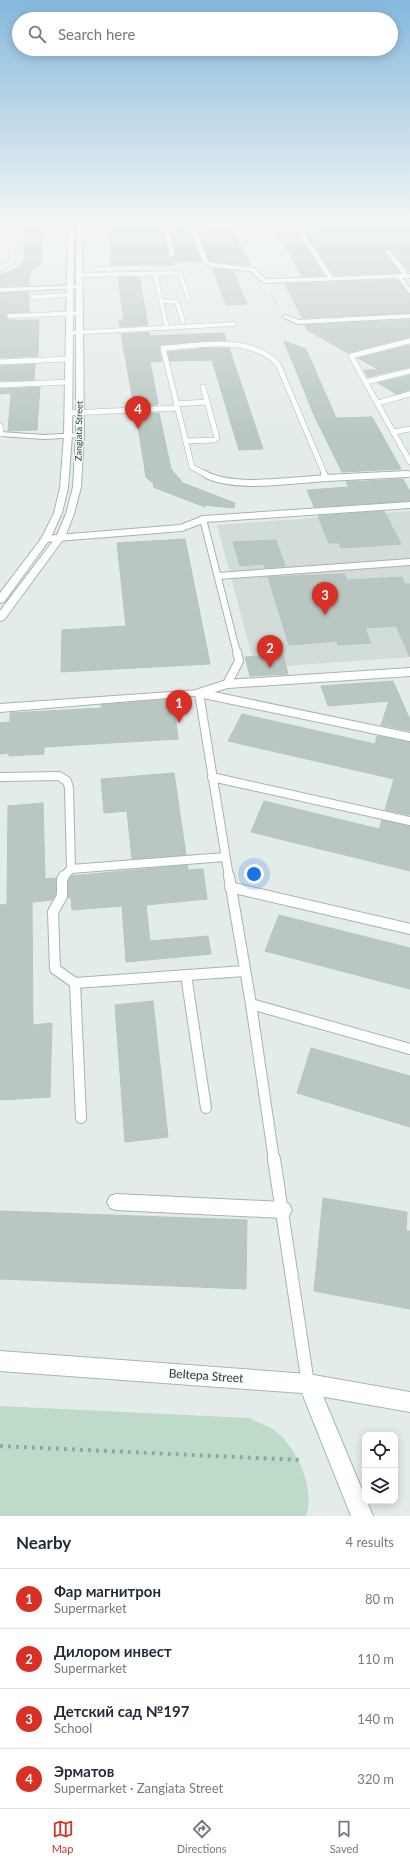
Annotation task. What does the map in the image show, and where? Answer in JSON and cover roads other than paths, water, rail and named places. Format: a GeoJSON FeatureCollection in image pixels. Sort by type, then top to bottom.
{"type":"FeatureCollection","features":[{"type":"Feature","properties":{"kind":"main road","name":"Zangiata Street"},"geometry":{"type":"LineString","coordinates":[[0,600],[45,538],[61,505],[64,488],[69,413],[70,292]]}},
{"type":"Feature","properties":{"kind":"main road","name":"Zangiata Street"},"geometry":{"type":"LineString","coordinates":[[0,618],[60,536],[70,514],[77,486],[80,435],[80,292]]}},
{"type":"Feature","properties":{"kind":"main road"},"geometry":{"type":"LineString","coordinates":[[285,317],[298,322],[410,316]]}},
{"type":"Feature","properties":{"kind":"main road"},"geometry":{"type":"LineString","coordinates":[[0,431],[44,437],[80,435]]}},
{"type":"Feature","properties":{"kind":"main road"},"geometry":{"type":"LineString","coordinates":[[45,538],[182,528],[203,519],[410,505]]}},
{"type":"Feature","properties":{"kind":"main road"},"geometry":{"type":"LineString","coordinates":[[0,708],[199,692]]}},
{"type":"Feature","properties":{"kind":"main road"},"geometry":{"type":"LineString","coordinates":[[116,1202],[283,1210]]}},
{"type":"Feature","properties":{"kind":"main road","name":"Beltepa Street"},"geometry":{"type":"LineString","coordinates":[[0,1361],[308,1384],[410,1402]]}},
{"type":"Feature","properties":{"kind":"main road"},"geometry":{"type":"LineString","coordinates":[[308,1384],[362,1516]]}},
{"type":"Feature","properties":{"kind":"lane"},"geometry":{"type":"LineString","coordinates":[[159,292],[167,328]]}},
{"type":"Feature","properties":{"kind":"lane"},"geometry":{"type":"LineString","coordinates":[[186,292],[188,298]]}},
{"type":"Feature","properties":{"kind":"lane"},"geometry":{"type":"LineString","coordinates":[[33,297],[70,295]]}},
{"type":"Feature","properties":{"kind":"lane"},"geometry":{"type":"LineString","coordinates":[[161,301],[177,302],[183,322]]}},
{"type":"Feature","properties":{"kind":"lane"},"geometry":{"type":"LineString","coordinates":[[9,316],[80,313]]}},
{"type":"Feature","properties":{"kind":"lane"},"geometry":{"type":"LineString","coordinates":[[69,333],[234,324]]}},
{"type":"Feature","properties":{"kind":"lane"},"geometry":{"type":"LineString","coordinates":[[410,341],[351,356],[410,461]]}},
{"type":"Feature","properties":{"kind":"lane"},"geometry":{"type":"LineString","coordinates":[[326,478],[278,364],[266,353],[243,346],[230,344],[163,348],[192,467],[212,478],[248,483],[410,474]]}},
{"type":"Feature","properties":{"kind":"lane"},"geometry":{"type":"LineString","coordinates":[[0,362],[69,360]]}},
{"type":"Feature","properties":{"kind":"lane"},"geometry":{"type":"LineString","coordinates":[[366,382],[410,371]]}},
{"type":"Feature","properties":{"kind":"lane"},"geometry":{"type":"LineString","coordinates":[[0,385],[69,382]]}},
{"type":"Feature","properties":{"kind":"lane"},"geometry":{"type":"LineString","coordinates":[[186,442],[214,440],[218,438],[203,387]]}},
{"type":"Feature","properties":{"kind":"lane"},"geometry":{"type":"LineString","coordinates":[[378,403],[410,394]]}},
{"type":"Feature","properties":{"kind":"lane"},"geometry":{"type":"LineString","coordinates":[[69,413],[177,406],[207,402]]}},
{"type":"Feature","properties":{"kind":"lane"},"geometry":{"type":"LineString","coordinates":[[394,432],[410,429]]}},
{"type":"Feature","properties":{"kind":"lane"},"geometry":{"type":"LineString","coordinates":[[203,519],[239,661],[227,684]]}},
{"type":"Feature","properties":{"kind":"lane"},"geometry":{"type":"LineString","coordinates":[[218,576],[410,562]]}},
{"type":"Feature","properties":{"kind":"lane"},"geometry":{"type":"LineString","coordinates":[[199,692],[227,684],[410,672]]}},
{"type":"Feature","properties":{"kind":"lane"},"geometry":{"type":"LineString","coordinates":[[199,692],[410,737]]}},
{"type":"Feature","properties":{"kind":"lane"},"geometry":{"type":"LineString","coordinates":[[199,692],[225,857],[251,1004],[308,1384]]}},
{"type":"Feature","properties":{"kind":"lane"},"geometry":{"type":"LineString","coordinates":[[0,777],[49,775],[59,776],[66,781],[68,788],[71,869]]}},
{"type":"Feature","properties":{"kind":"lane"},"geometry":{"type":"LineString","coordinates":[[212,777],[410,821]]}},
{"type":"Feature","properties":{"kind":"lane"},"geometry":{"type":"LineString","coordinates":[[225,857],[71,869],[62,879],[62,896],[54,912],[55,969],[75,983],[244,971]]}},
{"type":"Feature","properties":{"kind":"lane"},"geometry":{"type":"LineString","coordinates":[[230,887],[410,929]]}},
{"type":"Feature","properties":{"kind":"lane"},"geometry":{"type":"LineString","coordinates":[[186,975],[206,1108]]}},
{"type":"Feature","properties":{"kind":"lane"},"geometry":{"type":"LineString","coordinates":[[75,983],[81,1118]]}},
{"type":"Feature","properties":{"kind":"lane"},"geometry":{"type":"LineString","coordinates":[[251,1004],[410,1049]]}},
{"type":"Feature","properties":{"kind":"place","name":"Эрматов"},"geometry":{"type":"Point","coordinates":[138,429]}},
{"type":"Feature","properties":{"kind":"place","name":"Детский сад №197"},"geometry":{"type":"Point","coordinates":[325,615]}},
{"type":"Feature","properties":{"kind":"place","name":"Дилором инвест"},"geometry":{"type":"Point","coordinates":[270,668]}},
{"type":"Feature","properties":{"kind":"place","name":"Фар магнитрон"},"geometry":{"type":"Point","coordinates":[179,723]}}]}
